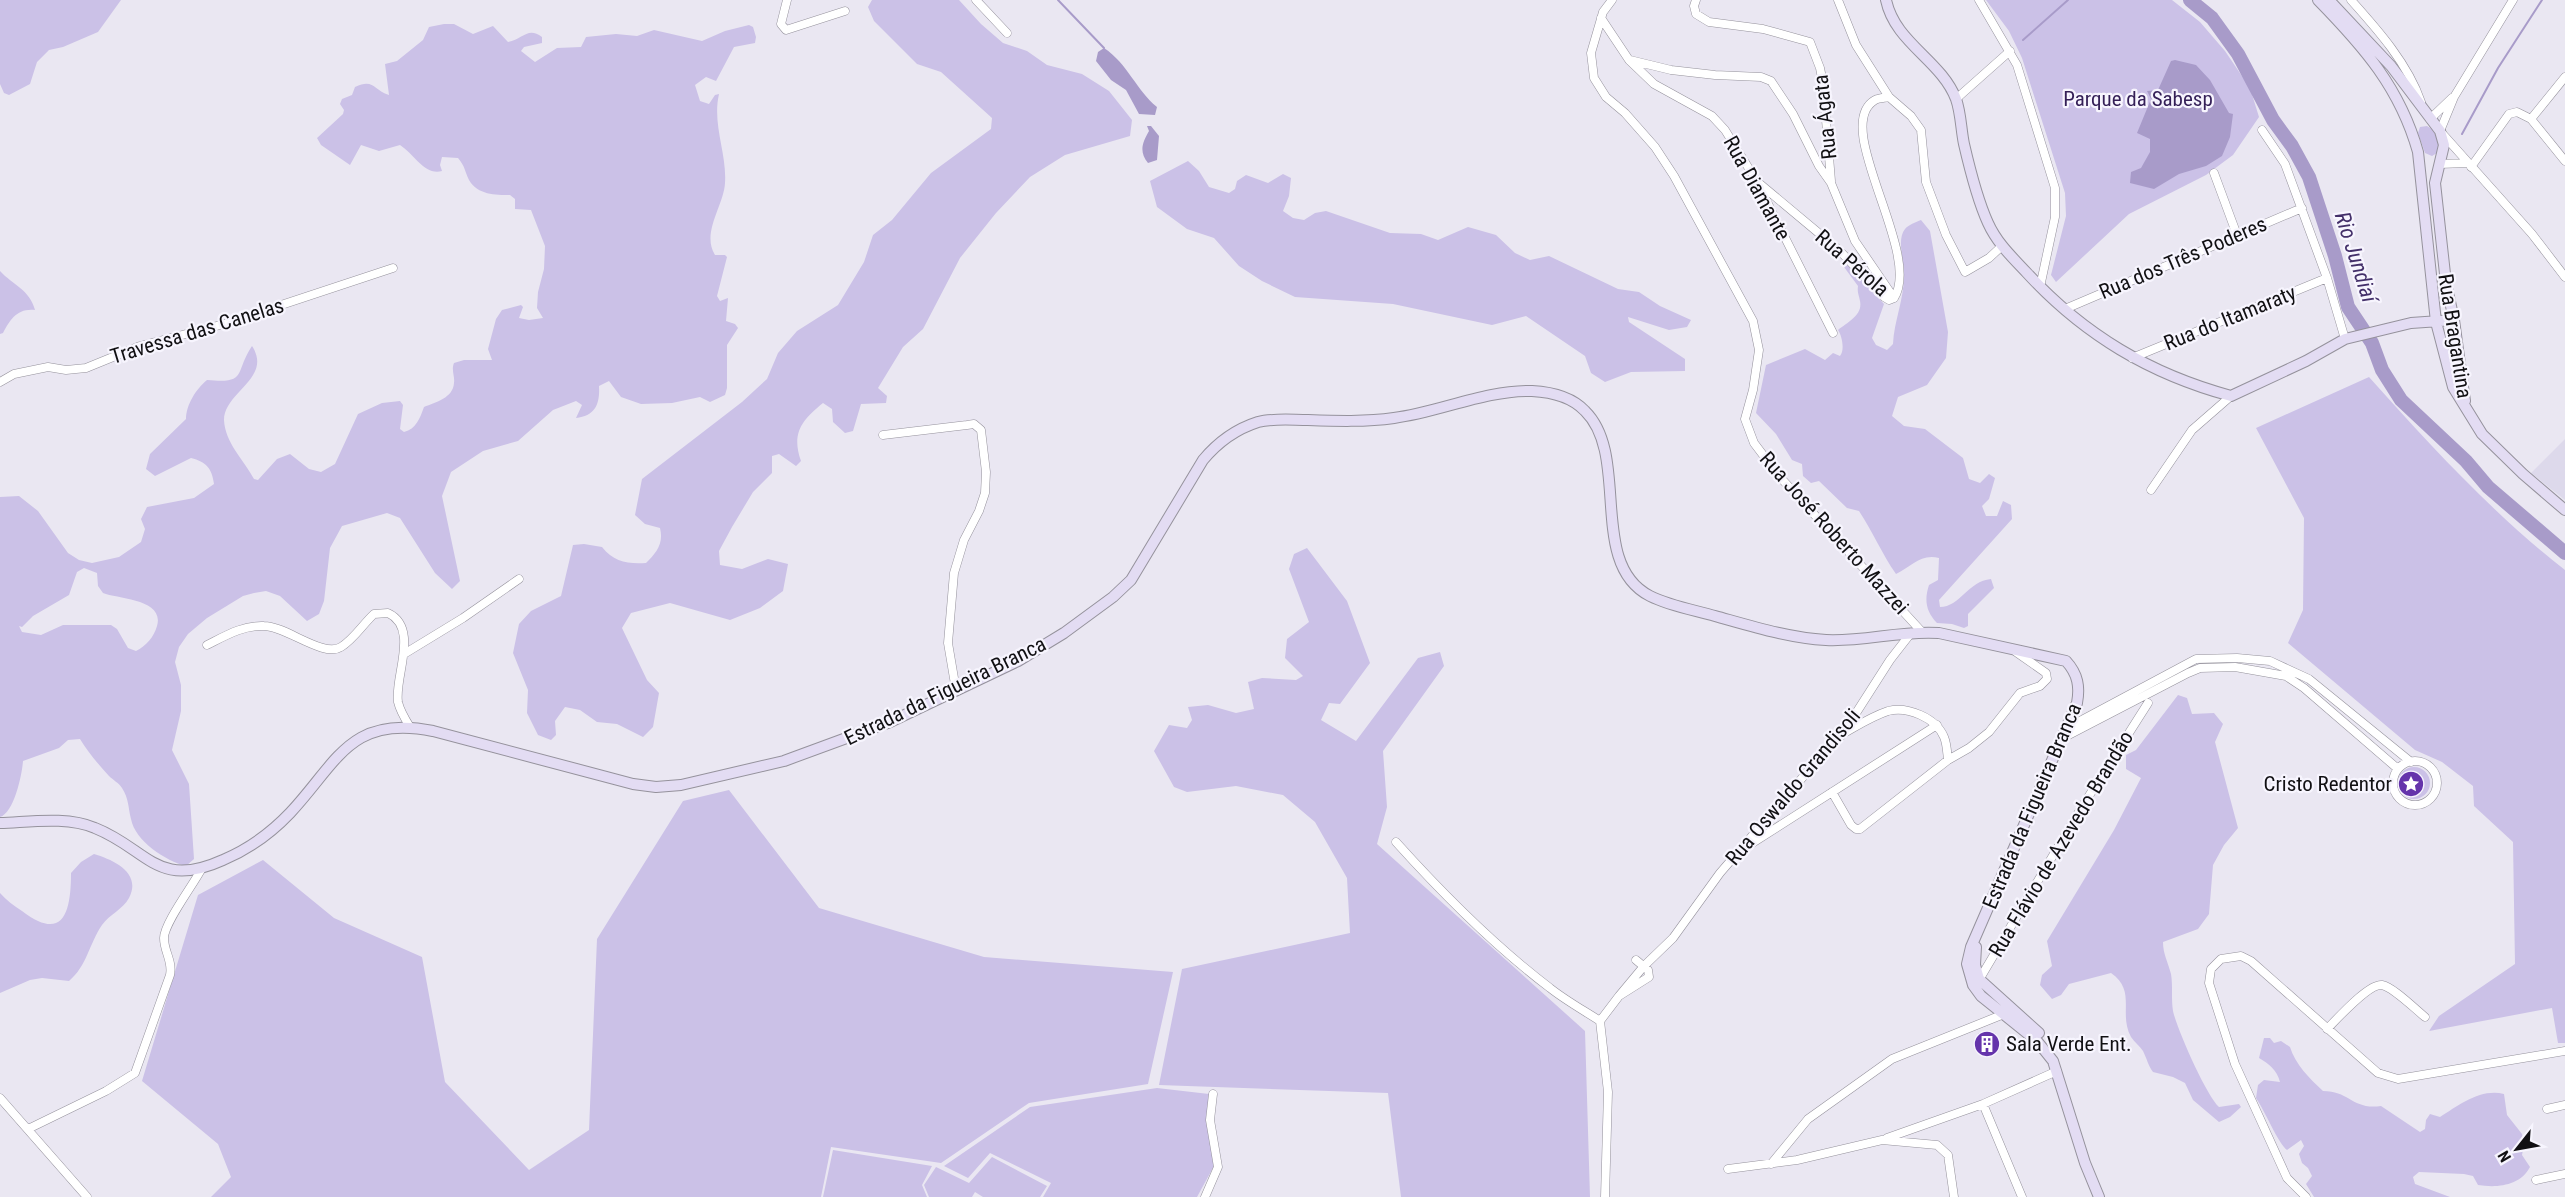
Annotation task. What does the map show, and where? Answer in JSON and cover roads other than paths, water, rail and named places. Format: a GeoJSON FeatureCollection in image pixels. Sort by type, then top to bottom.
{"type":"FeatureCollection","features":[{"type":"Feature","properties":{"kind":"main road"},"geometry":{"type":"LineString","coordinates":[[1886,0],[1900,33],[1938,72],[1956,99],[1964,144],[1975,185],[1988,222],[2002,246],[2040,287],[2090,331],[2132,358],[2189,384],[2231,396],[2350,338],[2411,323],[2454,320]]}},
{"type":"Feature","properties":{"kind":"main road","name":"Rua Bragantina"},"geometry":{"type":"LineString","coordinates":[[2318,0],[2384,76],[2406,113],[2413,132],[2418,152],[2436,322],[2453,387],[2467,410]]}},
{"type":"Feature","properties":{"kind":"main road"},"geometry":{"type":"LineString","coordinates":[[2329,0],[2391,66],[2440,131]]}},
{"type":"Feature","properties":{"kind":"main road"},"geometry":{"type":"LineString","coordinates":[[2413,132],[2416,123],[2428,117]]}},
{"type":"Feature","properties":{"kind":"main road","name":"Rua Bragantina"},"geometry":{"type":"LineString","coordinates":[[2440,131],[2444,145],[2435,183],[2446,284],[2454,320],[2467,410]]}},
{"type":"Feature","properties":{"kind":"main road"},"geometry":{"type":"LineString","coordinates":[[2418,152],[2427,161],[2439,164]]}},
{"type":"Feature","properties":{"kind":"main road"},"geometry":{"type":"LineString","coordinates":[[2411,323],[2440,338]]}},
{"type":"Feature","properties":{"kind":"main road","name":"Estrada da Figueira Branca"},"geometry":{"type":"LineString","coordinates":[[0,823],[60,821],[94,827],[165,868],[185,871],[202,868],[248,847],[271,831],[291,811],[336,755],[347,746],[373,733],[410,727],[433,731],[633,784],[656,787],[681,786],[784,761],[890,722],[1041,648],[1123,589],[1139,570],[1203,460],[1221,441],[1232,434],[1259,422],[1274,420],[1343,421],[1394,418],[1515,391],[1555,394],[1570,399],[1586,411],[1598,429],[1604,450],[1618,553],[1624,571],[1635,585],[1649,596],[1773,632],[1826,640],[1922,632],[2013,649],[2066,662],[2075,673],[2079,693],[2077,703],[1971,947],[1967,964],[1976,982]]}},
{"type":"Feature","properties":{"kind":"main road"},"geometry":{"type":"LineString","coordinates":[[2467,410],[2482,434],[2565,510]]}},
{"type":"Feature","properties":{"kind":"main road"},"geometry":{"type":"LineString","coordinates":[[1976,982],[1981,996],[2046,1049],[2057,1071],[2085,1163],[2098,1197]]}},
{"type":"Feature","properties":{"kind":"main road"},"geometry":{"type":"LineString","coordinates":[[1976,982],[2039,1033],[2053,1049],[2062,1068],[2090,1157],[2106,1197]]}},
{"type":"Feature","properties":{"kind":"street"},"geometry":{"type":"LineString","coordinates":[[787,0],[781,24],[786,30],[845,11]]}},
{"type":"Feature","properties":{"kind":"street"},"geometry":{"type":"LineString","coordinates":[[976,0],[1007,33]]}},
{"type":"Feature","properties":{"kind":"street","name":"Rua José Roberto Mazzei"},"geometry":{"type":"LineString","coordinates":[[1612,0],[1601,18],[1592,53],[1594,78],[1606,97],[1625,113],[1655,147],[1674,176],[1753,321],[1759,350],[1753,390],[1745,418],[1754,443],[1779,476],[1922,632]]}},
{"type":"Feature","properties":{"kind":"street","name":"Rua Ágata"},"geometry":{"type":"LineString","coordinates":[[1696,0],[1694,6],[1696,14],[1709,22],[1763,29],[1809,42],[1820,68],[1823,83],[1831,183]]}},
{"type":"Feature","properties":{"kind":"street"},"geometry":{"type":"LineString","coordinates":[[1838,0],[1856,45],[1889,97],[1911,116],[1921,130],[1926,182],[1946,235],[1965,272],[1989,258],[2002,246]]}},
{"type":"Feature","properties":{"kind":"street"},"geometry":{"type":"LineString","coordinates":[[1979,0],[2017,65],[2055,188],[2055,217],[2040,287]]}},
{"type":"Feature","properties":{"kind":"street"},"geometry":{"type":"LineString","coordinates":[[2351,0],[2397,57],[2416,88],[2428,117],[2454,97]]}},
{"type":"Feature","properties":{"kind":"street"},"geometry":{"type":"LineString","coordinates":[[2512,0],[2454,97],[2440,131],[2532,234],[2565,278]]}},
{"type":"Feature","properties":{"kind":"street","name":"Rua Diamante"},"geometry":{"type":"LineString","coordinates":[[1601,18],[1629,60],[1654,84],[1712,116],[1731,138],[1756,180],[1833,333]]}},
{"type":"Feature","properties":{"kind":"street"},"geometry":{"type":"LineString","coordinates":[[1956,99],[2010,51]]}},
{"type":"Feature","properties":{"kind":"street"},"geometry":{"type":"LineString","coordinates":[[1629,60],[1671,70],[1761,77],[1771,81],[1793,114],[1819,166],[1831,183],[1855,241],[1894,298],[1899,290],[1898,259],[1892,230],[1866,154],[1862,129],[1865,112],[1875,100],[1889,97]]}},
{"type":"Feature","properties":{"kind":"street"},"geometry":{"type":"LineString","coordinates":[[2530,119],[2565,77]]}},
{"type":"Feature","properties":{"kind":"street"},"geometry":{"type":"LineString","coordinates":[[2469,165],[2509,114],[2517,112],[2530,119],[2565,161]]}},
{"type":"Feature","properties":{"kind":"street"},"geometry":{"type":"LineString","coordinates":[[2262,130],[2285,164],[2350,338]]}},
{"type":"Feature","properties":{"kind":"street"},"geometry":{"type":"LineString","coordinates":[[2439,164],[2469,165]]}},
{"type":"Feature","properties":{"kind":"street"},"geometry":{"type":"LineString","coordinates":[[2214,173],[2236,235]]}},
{"type":"Feature","properties":{"kind":"street","name":"Rua Pérola"},"geometry":{"type":"LineString","coordinates":[[1756,180],[1839,250],[1884,297],[1889,300],[1894,298]]}},
{"type":"Feature","properties":{"kind":"street","name":"Rua dos Três Poderes"},"geometry":{"type":"LineString","coordinates":[[2065,309],[2302,208]]}},
{"type":"Feature","properties":{"kind":"street","name":"Travessa das Canelas"},"geometry":{"type":"LineString","coordinates":[[0,382],[14,374],[48,367],[66,370],[86,368],[140,346],[224,324],[393,268]]}},
{"type":"Feature","properties":{"kind":"street","name":"Rua do Itamaraty"},"geometry":{"type":"LineString","coordinates":[[2132,358],[2327,278]]}},
{"type":"Feature","properties":{"kind":"street"},"geometry":{"type":"LineString","coordinates":[[2151,490],[2192,430],[2231,396]]}},
{"type":"Feature","properties":{"kind":"street"},"geometry":{"type":"LineString","coordinates":[[883,435],[974,424],[981,430],[986,472],[985,493],[979,512],[964,540],[954,573],[948,643],[956,690]]}},
{"type":"Feature","properties":{"kind":"street"},"geometry":{"type":"LineString","coordinates":[[404,654],[463,618],[519,579]]}},
{"type":"Feature","properties":{"kind":"street"},"geometry":{"type":"LineString","coordinates":[[207,645],[242,628],[265,626],[289,632],[320,647],[333,650],[346,643],[374,614],[392,615],[397,621],[404,641],[398,701],[410,727]]}},
{"type":"Feature","properties":{"kind":"street","name":"Rua Oswaldo Grandisoli"},"geometry":{"type":"LineString","coordinates":[[1619,996],[1644,966],[1673,938],[1720,873],[1842,735],[1890,660],[1911,633]]}},
{"type":"Feature","properties":{"kind":"street"},"geometry":{"type":"LineString","coordinates":[[1832,792],[1851,825],[1860,829],[1948,760],[1969,748],[1989,732],[2020,693],[2040,686],[2047,679],[2046,673],[2013,649]]}},
{"type":"Feature","properties":{"kind":"street"},"geometry":{"type":"LineString","coordinates":[[2063,734],[2196,659],[2236,663],[2286,676],[2304,688],[2398,769]]}},
{"type":"Feature","properties":{"kind":"street"},"geometry":{"type":"LineString","coordinates":[[2063,734],[2200,668],[2270,661],[2308,679],[2410,762]]}},
{"type":"Feature","properties":{"kind":"street","name":"Rua Flávio de Azevedo Brandão"},"geometry":{"type":"LineString","coordinates":[[1976,982],[2148,703]]}},
{"type":"Feature","properties":{"kind":"street"},"geometry":{"type":"LineString","coordinates":[[1842,735],[1867,720],[1899,710],[1912,712],[1937,725],[1944,737],[1948,760]]}},
{"type":"Feature","properties":{"kind":"street"},"geometry":{"type":"LineString","coordinates":[[1743,849],[1937,725]]}},
{"type":"Feature","properties":{"kind":"street"},"geometry":{"type":"LineString","coordinates":[[2410,762],[2424,763],[2434,772],[2436,785],[2434,792],[2426,802],[2413,805],[2400,800],[2393,781],[2398,769],[2410,762]]}},
{"type":"Feature","properties":{"kind":"street"},"geometry":{"type":"LineString","coordinates":[[1396,842],[1423,872],[1500,946],[1550,989],[1600,1021]]}},
{"type":"Feature","properties":{"kind":"street"},"geometry":{"type":"LineString","coordinates":[[28,1129],[106,1091],[135,1073],[172,966],[164,936],[173,916],[202,868]]}},
{"type":"Feature","properties":{"kind":"street"},"geometry":{"type":"LineString","coordinates":[[2306,1197],[2287,1178],[2235,1064],[2209,984],[2211,969],[2220,959],[2241,956],[2252,961],[2378,1073],[2398,1079],[2565,1051]]}},
{"type":"Feature","properties":{"kind":"street"},"geometry":{"type":"LineString","coordinates":[[1605,1197],[1608,1092],[1600,1021],[1619,996],[1649,976],[1648,970],[1636,960]]}},
{"type":"Feature","properties":{"kind":"street"},"geometry":{"type":"LineString","coordinates":[[2327,1029],[2370,988],[2381,984],[2388,987],[2425,1017]]}},
{"type":"Feature","properties":{"kind":"street"},"geometry":{"type":"LineString","coordinates":[[1771,1164],[1808,1119],[1892,1059],[2004,1014]]}},
{"type":"Feature","properties":{"kind":"street"},"geometry":{"type":"LineString","coordinates":[[1728,1169],[1797,1160],[1882,1140],[1983,1104],[2057,1071]]}},
{"type":"Feature","properties":{"kind":"street"},"geometry":{"type":"LineString","coordinates":[[1205,1197],[1218,1167],[1210,1120],[1213,1094]]}},
{"type":"Feature","properties":{"kind":"street"},"geometry":{"type":"LineString","coordinates":[[0,1098],[87,1197]]}},
{"type":"Feature","properties":{"kind":"street"},"geometry":{"type":"LineString","coordinates":[[1983,1104],[2022,1197]]}},
{"type":"Feature","properties":{"kind":"street"},"geometry":{"type":"LineString","coordinates":[[2547,1109],[2565,1105]]}},
{"type":"Feature","properties":{"kind":"street"},"geometry":{"type":"LineString","coordinates":[[1882,1140],[1937,1145],[1943,1149],[1948,1155],[1954,1197]]}},
{"type":"Feature","properties":{"kind":"street"},"geometry":{"type":"LineString","coordinates":[[2536,1180],[2565,1174]]}},
{"type":"Feature","properties":{"kind":"waterway"},"geometry":{"type":"LineString","coordinates":[[1058,0],[1104,48]]}},
{"type":"Feature","properties":{"kind":"waterway"},"geometry":{"type":"LineString","coordinates":[[2023,40],[2068,0]]}},
{"type":"Feature","properties":{"kind":"waterway","name":"Rio Jundiaí"},"geometry":{"type":"LineString","coordinates":[[2190,0],[2212,18],[2238,54],[2273,120],[2292,146],[2309,177],[2335,256],[2348,307],[2372,343],[2382,370],[2401,400],[2466,461],[2488,487],[2565,553]]}},
{"type":"Feature","properties":{"kind":"waterway"},"geometry":{"type":"LineString","coordinates":[[2462,134],[2498,68],[2542,0]]}},
{"type":"Feature","properties":{"kind":"place","name":"Cristo Redentor"},"geometry":{"type":"Point","coordinates":[2411,784]}},
{"type":"Feature","properties":{"kind":"place","name":"Sala Verde Ent."},"geometry":{"type":"Point","coordinates":[1987,1044]}},
{"type":"Feature","properties":{"kind":"park label","name":"Parque da Sabesp"},"geometry":{"type":"Point","coordinates":[2138,99]}}]}
